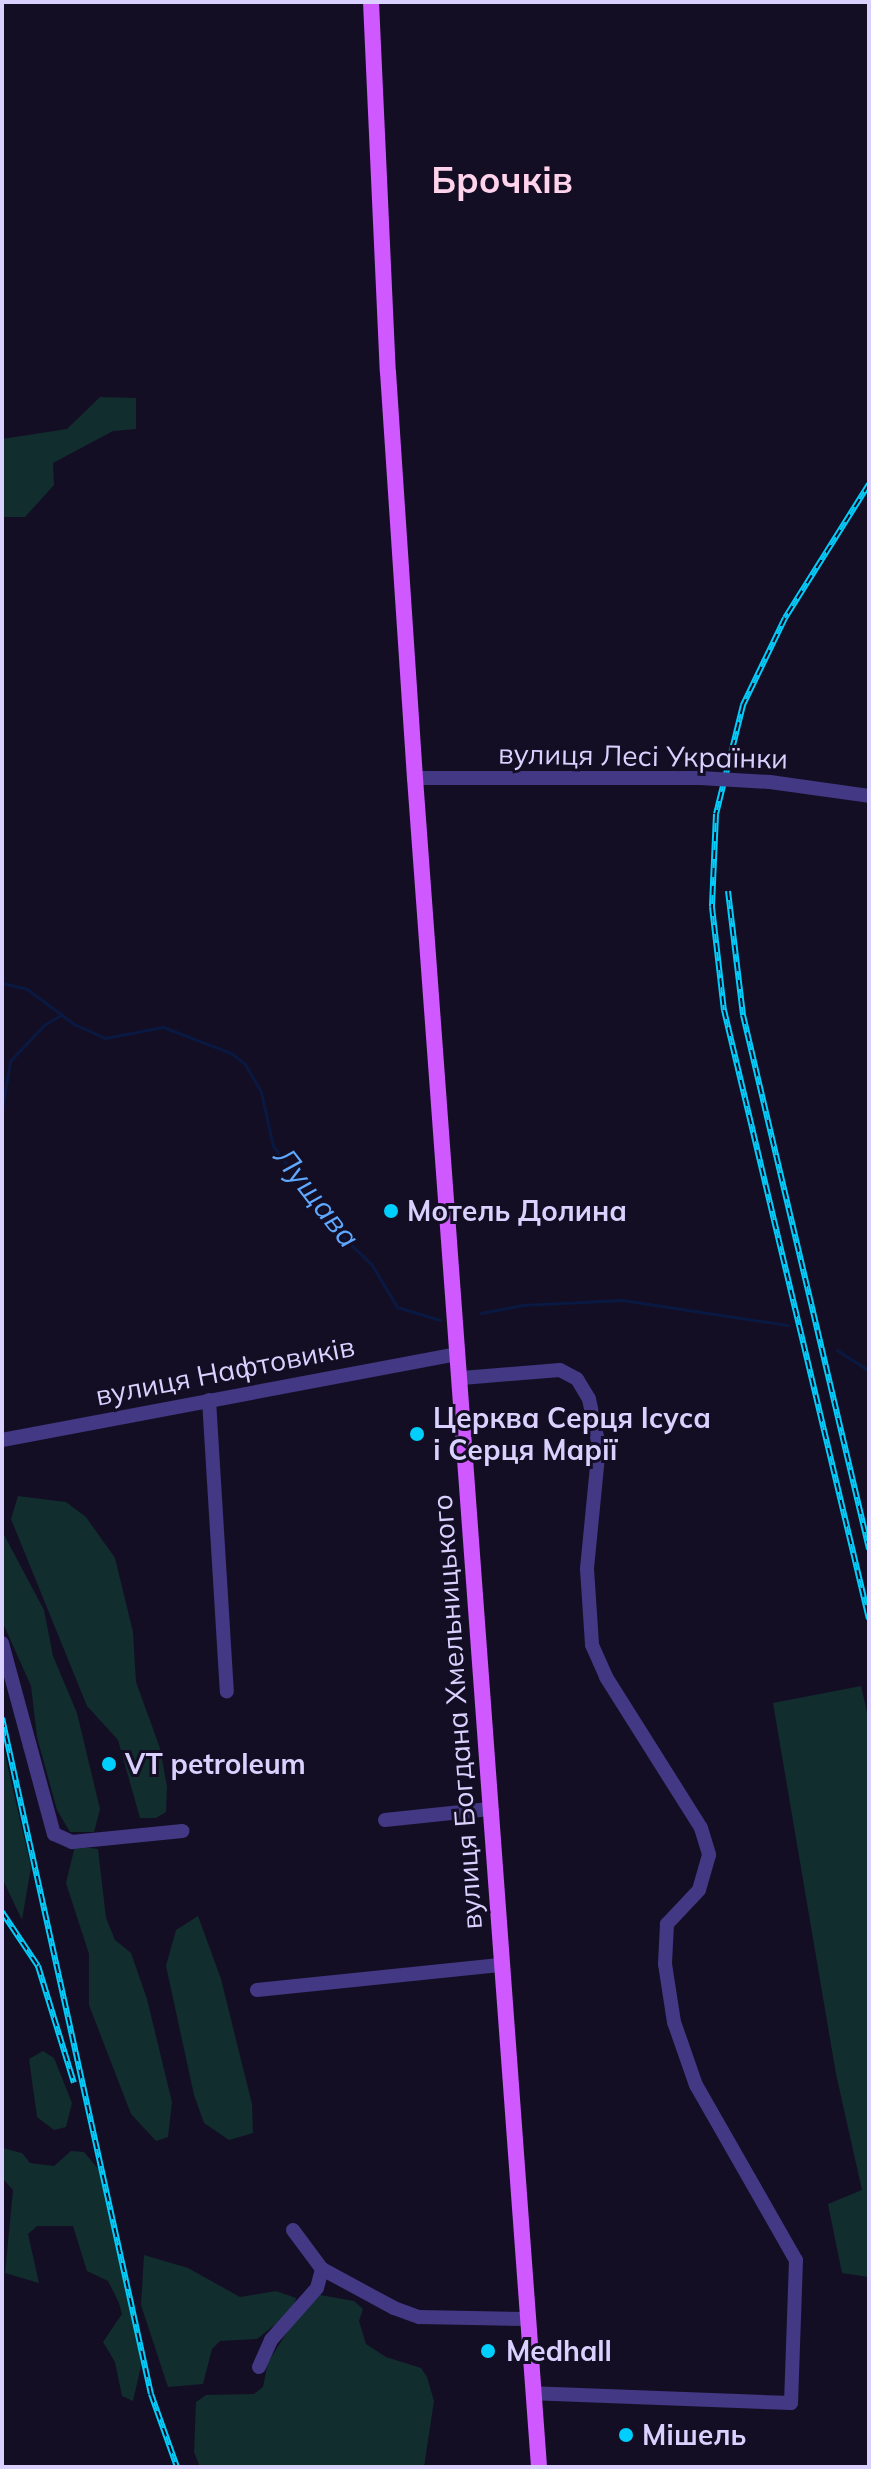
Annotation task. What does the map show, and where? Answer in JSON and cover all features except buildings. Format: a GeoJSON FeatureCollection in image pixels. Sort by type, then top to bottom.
{"type":"FeatureCollection","features":[{"type":"Feature","properties":{"kind":"main road","name":"вулиця Богдана Хмельницького"},"geometry":{"type":"LineString","coordinates":[[371,2],[388,372],[415,778],[462,1378],[500,1965],[539,2467]]}},
{"type":"Feature","properties":{"kind":"street","name":"вулиця Лесі Українки"},"geometry":{"type":"LineString","coordinates":[[415,778],[700,778],[770,782],[869,796]]}},
{"type":"Feature","properties":{"kind":"street","name":"вулиця Нафтовиків"},"geometry":{"type":"LineString","coordinates":[[2,1440],[458,1354]]}},
{"type":"Feature","properties":{"kind":"street"},"geometry":{"type":"LineString","coordinates":[[462,1378],[560,1370],[577,1379],[589,1399],[599,1446],[587,1569],[592,1645],[606,1677],[701,1828],[709,1855],[699,1890],[667,1924],[670,1993],[696,2085],[796,2260],[791,2403],[534,2393]]}},
{"type":"Feature","properties":{"kind":"street"},"geometry":{"type":"LineString","coordinates":[[209,1400],[227,1691]]}},
{"type":"Feature","properties":{"kind":"street"},"geometry":{"type":"LineString","coordinates":[[2,1643],[54,1834],[72,1842],[182,1831]]}},
{"type":"Feature","properties":{"kind":"street"},"geometry":{"type":"LineString","coordinates":[[385,1820],[489,1809]]}},
{"type":"Feature","properties":{"kind":"street"},"geometry":{"type":"LineString","coordinates":[[257,1990],[500,1965]]}},
{"type":"Feature","properties":{"kind":"street"},"geometry":{"type":"LineString","coordinates":[[293,2230],[322,2269],[419,2317],[528,2319]]}},
{"type":"Feature","properties":{"kind":"street"},"geometry":{"type":"LineString","coordinates":[[259,2367],[271,2340],[317,2288],[322,2269]]}},
{"type":"Feature","properties":{"kind":"green space"},"geometry":{"type":"Polygon","coordinates":[[[100,397],[136,398],[136,429],[113,431],[53,463],[54,485],[25,517],[2,517],[2,439],[67,429],[100,397]]]}},
{"type":"Feature","properties":{"kind":"green space"},"geometry":{"type":"Polygon","coordinates":[[[18,1496],[66,1502],[86,1517],[115,1558],[133,1632],[136,1682],[160,1748],[167,1787],[166,1812],[156,1818],[140,1818],[118,1740],[87,1706],[11,1519],[18,1496]]]}},
{"type":"Feature","properties":{"kind":"green space"},"geometry":{"type":"Polygon","coordinates":[[[2,1531],[44,1610],[53,1656],[77,1713],[100,1809],[94,1832],[70,1832],[57,1810],[37,1737],[31,1686],[2,1621],[2,1531]]]}},
{"type":"Feature","properties":{"kind":"green space"},"geometry":{"type":"Polygon","coordinates":[[[861,1686],[869,1721],[869,2277],[842,2273],[828,2204],[862,2190],[836,2074],[773,1703],[861,1686]]]}},
{"type":"Feature","properties":{"kind":"green space"},"geometry":{"type":"Polygon","coordinates":[[[2,1742],[31,1867],[22,1920],[2,1878],[2,1742]]]}},
{"type":"Feature","properties":{"kind":"green space"},"geometry":{"type":"Polygon","coordinates":[[[75,1846],[98,1849],[106,1918],[115,1940],[131,1953],[147,1999],[172,2102],[168,2137],[156,2141],[131,2114],[89,2005],[89,1954],[66,1883],[75,1846]]]}},
{"type":"Feature","properties":{"kind":"green space"},"geometry":{"type":"Polygon","coordinates":[[[198,1916],[221,1979],[252,2104],[253,2133],[229,2140],[204,2123],[194,2095],[166,1966],[176,1930],[198,1916]]]}},
{"type":"Feature","properties":{"kind":"green space"},"geometry":{"type":"Polygon","coordinates":[[[43,2051],[54,2058],[72,2103],[66,2127],[54,2130],[37,2117],[29,2059],[43,2051]]]}},
{"type":"Feature","properties":{"kind":"green space"},"geometry":{"type":"Polygon","coordinates":[[[2,2148],[22,2153],[30,2163],[54,2166],[71,2151],[84,2152],[99,2170],[134,2303],[141,2366],[133,2401],[122,2396],[115,2362],[103,2342],[122,2314],[119,2303],[108,2281],[87,2271],[73,2226],[37,2226],[28,2234],[39,2283],[5,2273],[13,2190],[2,2178],[2,2148]]]}},
{"type":"Feature","properties":{"kind":"green space"},"geometry":{"type":"Polygon","coordinates":[[[144,2255],[188,2268],[240,2297],[276,2291],[296,2298],[293,2310],[257,2339],[220,2341],[212,2349],[203,2384],[168,2387],[141,2305],[144,2255]]]}},
{"type":"Feature","properties":{"kind":"green space"},"geometry":{"type":"Polygon","coordinates":[[[320,2295],[354,2301],[363,2309],[359,2321],[366,2344],[386,2357],[421,2368],[427,2377],[434,2401],[424,2467],[200,2467],[194,2452],[196,2402],[206,2395],[254,2394],[263,2387],[268,2362],[293,2323],[320,2295]]]}},
{"type":"Feature","properties":{"kind":"waterway","name":"Лущава"},"geometry":{"type":"LineString","coordinates":[[2,983],[27,989],[74,1024],[105,1038],[163,1027],[231,1053],[245,1064],[261,1092],[273,1146],[334,1228],[372,1265],[397,1307],[440,1320]]}},
{"type":"Feature","properties":{"kind":"waterway"},"geometry":{"type":"LineString","coordinates":[[2,1109],[10,1061],[44,1025],[62,1014]]}},
{"type":"Feature","properties":{"kind":"waterway","name":"Лущава"},"geometry":{"type":"LineString","coordinates":[[481,1313],[522,1305],[622,1300],[788,1325]]}},
{"type":"Feature","properties":{"kind":"waterway","name":"Лущава"},"geometry":{"type":"LineString","coordinates":[[837,1350],[869,1371]]}},
{"type":"Feature","properties":{"kind":"railway"},"geometry":{"type":"LineString","coordinates":[[869,484],[785,618],[743,705],[716,814],[712,907],[724,1010],[869,1619]]}},
{"type":"Feature","properties":{"kind":"railway"},"geometry":{"type":"LineString","coordinates":[[728,891],[743,1015],[869,1549]]}},
{"type":"Feature","properties":{"kind":"railway"},"geometry":{"type":"LineString","coordinates":[[2,1718],[151,2394],[177,2467]]}},
{"type":"Feature","properties":{"kind":"railway"},"geometry":{"type":"LineString","coordinates":[[2,1912],[38,1966],[74,2083]]}},
{"type":"Feature","properties":{"kind":"place","name":"Мотель Долина"},"geometry":{"type":"Point","coordinates":[391,1211]}},
{"type":"Feature","properties":{"kind":"place","name":"Церква Серця Ісуса і Серця Марії"},"geometry":{"type":"Point","coordinates":[417,1434]}},
{"type":"Feature","properties":{"kind":"place","name":"VT petroleum"},"geometry":{"type":"Point","coordinates":[109,1764]}},
{"type":"Feature","properties":{"kind":"place","name":"Medhall"},"geometry":{"type":"Point","coordinates":[488,2351]}},
{"type":"Feature","properties":{"kind":"place","name":"Мішель"},"geometry":{"type":"Point","coordinates":[626,2435]}},
{"type":"Feature","properties":{"kind":"district","name":"Брочків"},"geometry":{"type":"Point","coordinates":[502,180]}}]}
